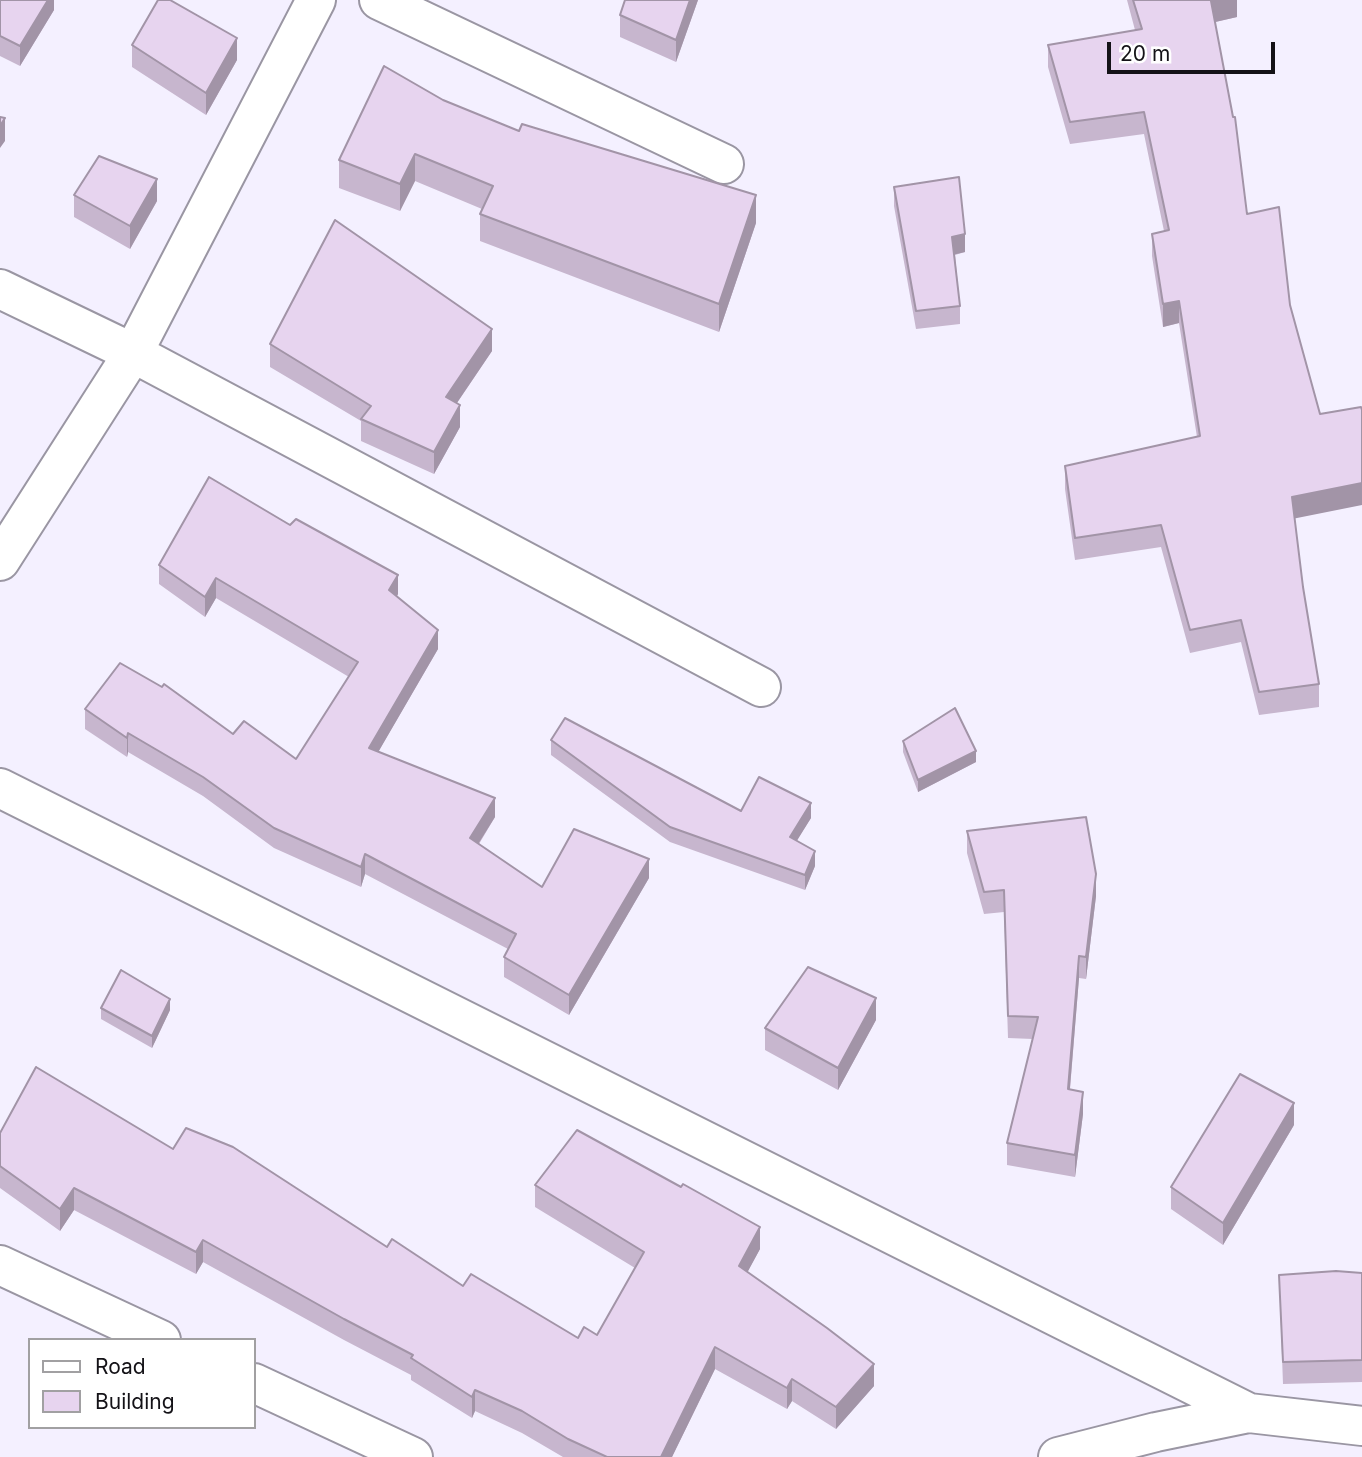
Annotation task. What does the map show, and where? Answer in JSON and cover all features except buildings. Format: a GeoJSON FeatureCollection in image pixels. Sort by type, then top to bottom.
{"type":"FeatureCollection","features":[{"type":"Feature","properties":{"kind":"street"},"geometry":{"type":"LineString","coordinates":[[0,561],[133,353],[316,0]]}},
{"type":"Feature","properties":{"kind":"street"},"geometry":{"type":"LineString","coordinates":[[379,0],[724,164]]}},
{"type":"Feature","properties":{"kind":"street"},"geometry":{"type":"LineString","coordinates":[[0,289],[133,353],[761,687]]}},
{"type":"Feature","properties":{"kind":"street"},"geometry":{"type":"LineString","coordinates":[[0,788],[1250,1413],[1362,1426]]}},
{"type":"Feature","properties":{"kind":"street"},"geometry":{"type":"LineString","coordinates":[[0,1265],[157,1338]]}},
{"type":"Feature","properties":{"kind":"street"},"geometry":{"type":"LineString","coordinates":[[256,1384],[413,1457]]}},
{"type":"Feature","properties":{"kind":"street"},"geometry":{"type":"LineString","coordinates":[[1058,1457],[1155,1445],[1250,1413]]}}]}
